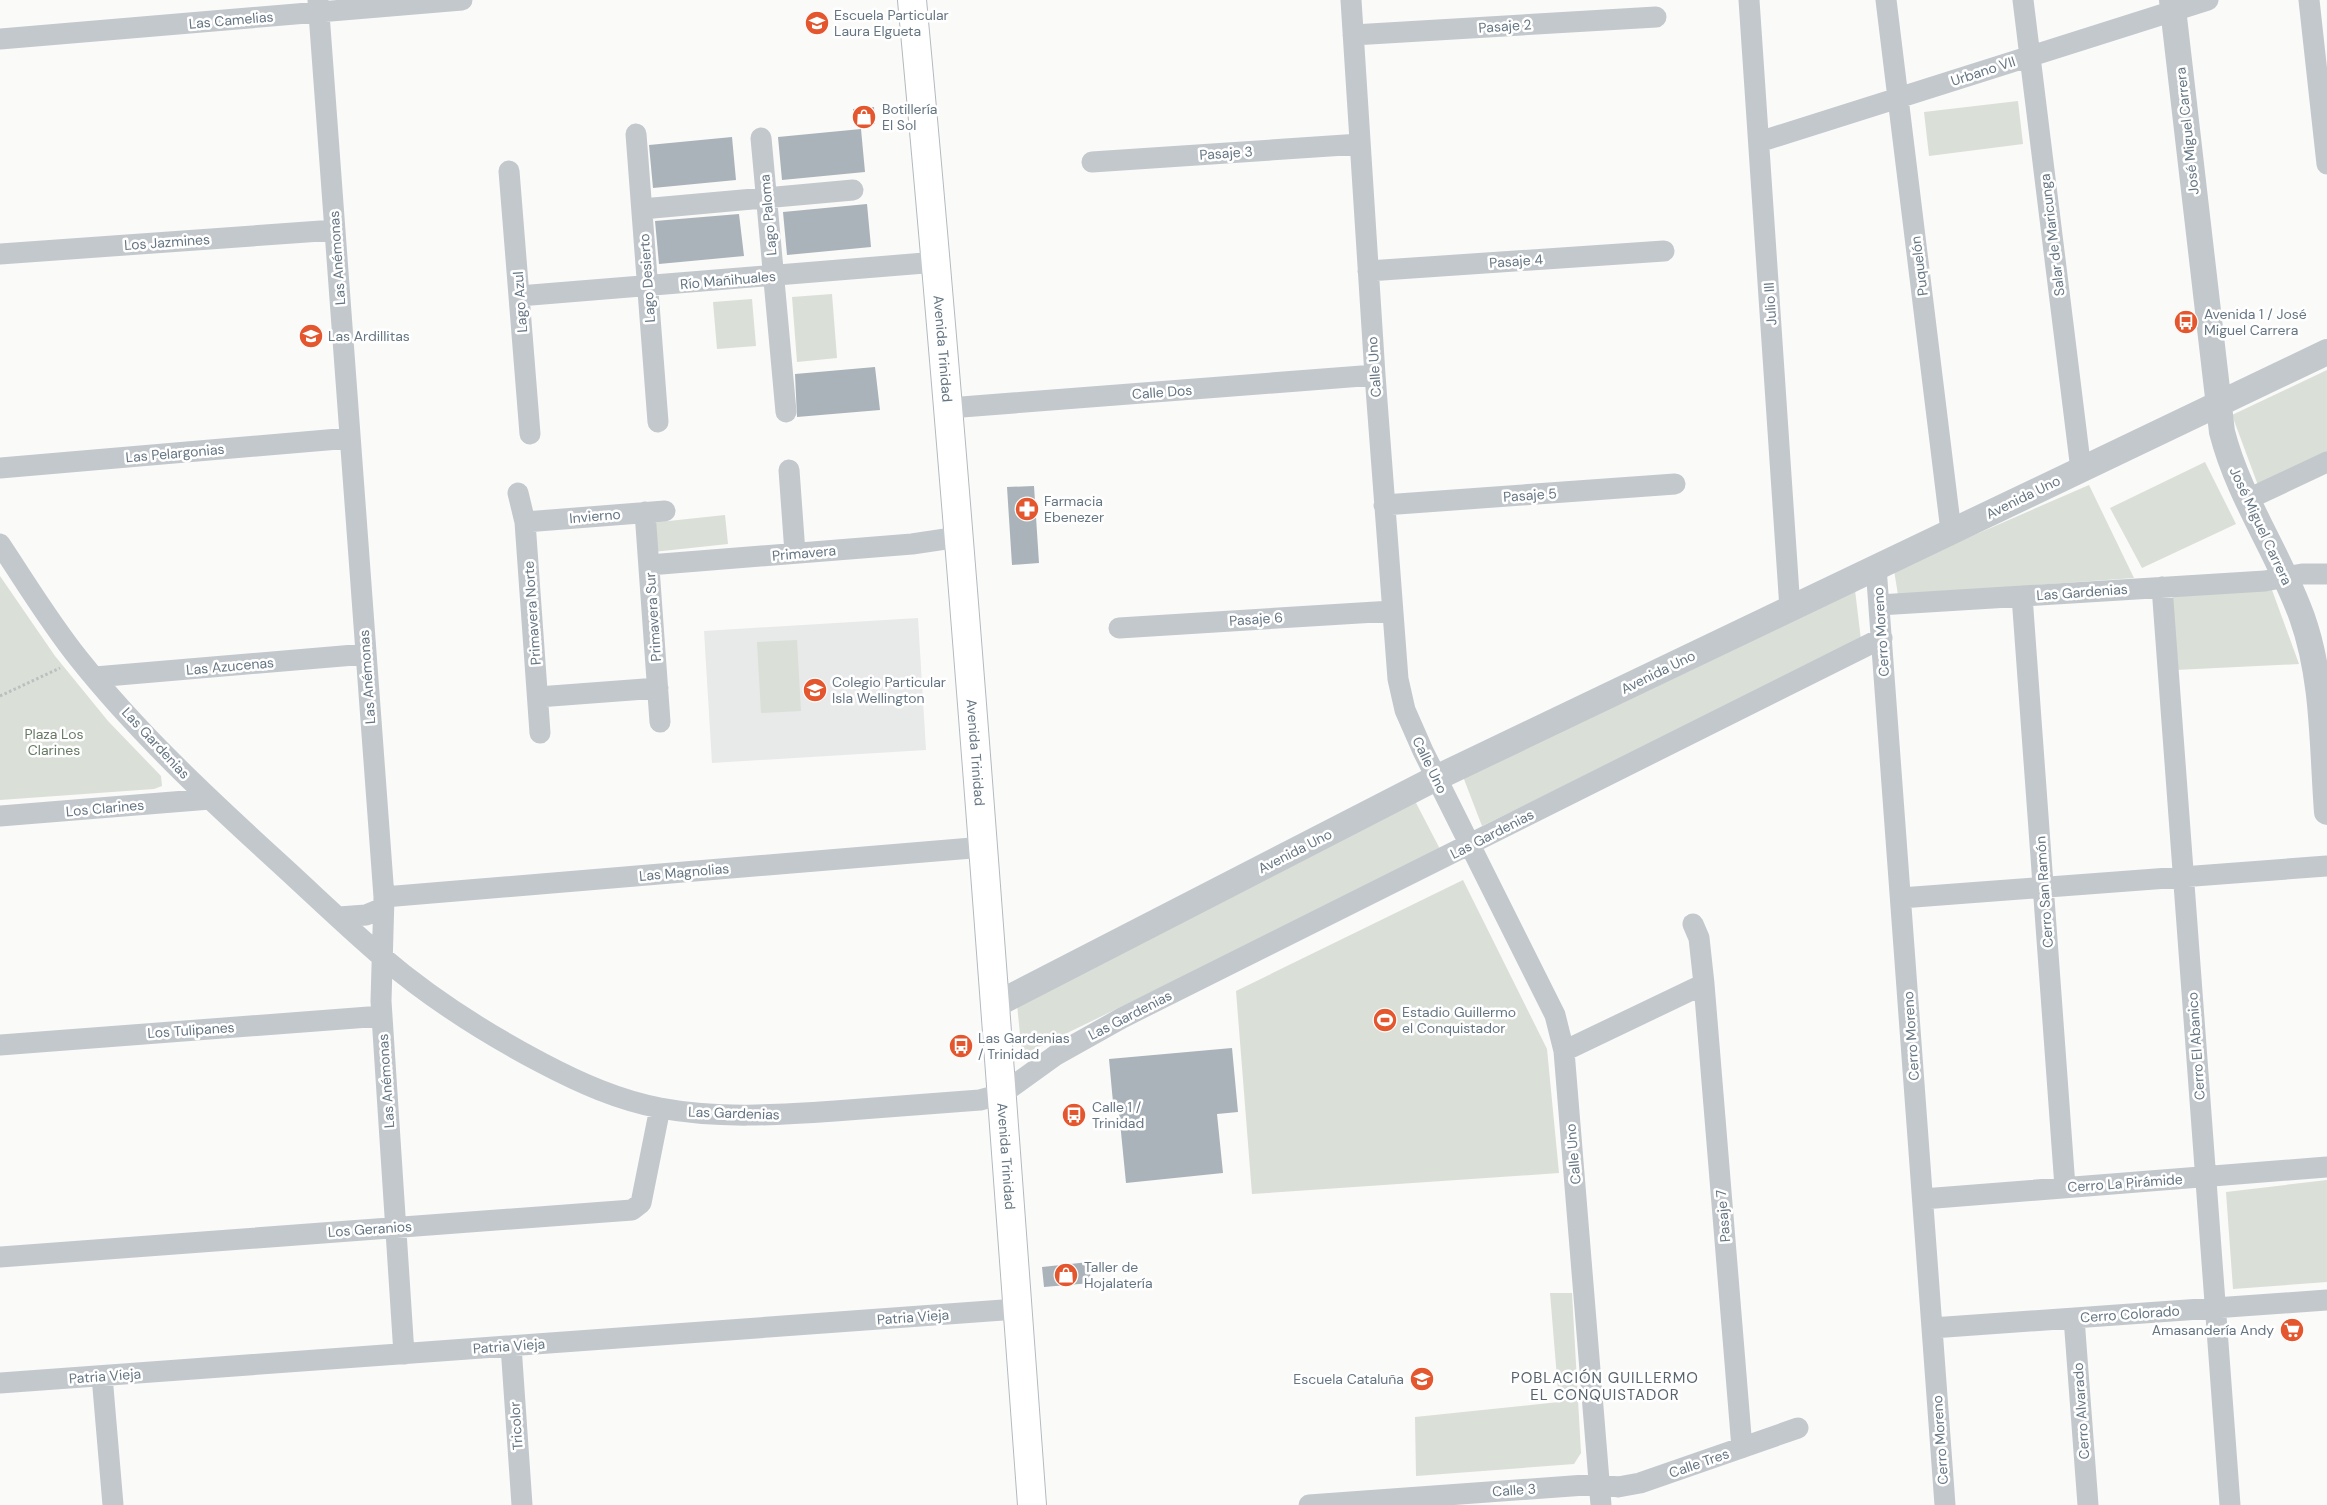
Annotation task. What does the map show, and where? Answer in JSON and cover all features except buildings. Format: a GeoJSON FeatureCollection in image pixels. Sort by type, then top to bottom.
{"type":"FeatureCollection","features":[{"type":"Feature","properties":{"kind":"main road","name":"Avenida Trinidad"},"geometry":{"type":"LineString","coordinates":[[912,0],[937,262],[960,537],[1032,1505]]}},
{"type":"Feature","properties":{"kind":"street","name":"Las Camelias"},"geometry":{"type":"LineString","coordinates":[[0,39],[318,6],[462,0]]}},
{"type":"Feature","properties":{"kind":"street","name":"Calle Uno"},"geometry":{"type":"LineString","coordinates":[[1351,0],[1384,505],[1392,611],[1401,694],[1411,725],[1436,778],[1555,1015],[1564,1051],[1601,1505]]}},
{"type":"Feature","properties":{"kind":"street","name":"Julio III"},"geometry":{"type":"LineString","coordinates":[[1749,0],[1790,609]]}},
{"type":"Feature","properties":{"kind":"street","name":"Puquelón"},"geometry":{"type":"LineString","coordinates":[[1886,0],[1951,532]]}},
{"type":"Feature","properties":{"kind":"street","name":"Salar de Maricunga"},"geometry":{"type":"LineString","coordinates":[[2023,0],[2080,470]]}},
{"type":"Feature","properties":{"kind":"street","name":"Urbano VII"},"geometry":{"type":"LineString","coordinates":[[1759,142],[2030,56],[2173,5],[2208,0]]}},
{"type":"Feature","properties":{"kind":"street"},"geometry":{"type":"LineString","coordinates":[[2310,0],[2327,164]]}},
{"type":"Feature","properties":{"kind":"street","name":"José Miguel Carrera"},"geometry":{"type":"LineString","coordinates":[[2173,5],[2218,404],[2229,458],[2246,500],[2285,577],[2321,662],[2327,812]]}},
{"type":"Feature","properties":{"kind":"street","name":"Las Anémonas"},"geometry":{"type":"LineString","coordinates":[[318,6],[383,902],[380,956],[382,1016],[404,1354]]}},
{"type":"Feature","properties":{"kind":"street","name":"Pasaje 2"},"geometry":{"type":"LineString","coordinates":[[1353,35],[1656,17]]}},
{"type":"Feature","properties":{"kind":"street","name":"Lago Desierto"},"geometry":{"type":"LineString","coordinates":[[636,134],[658,422]]}},
{"type":"Feature","properties":{"kind":"street","name":"Lago Paloma"},"geometry":{"type":"LineString","coordinates":[[761,138],[786,412]]}},
{"type":"Feature","properties":{"kind":"street","name":"Pasaje 3"},"geometry":{"type":"LineString","coordinates":[[1092,162],[1360,144]]}},
{"type":"Feature","properties":{"kind":"street","name":"Lago Azul"},"geometry":{"type":"LineString","coordinates":[[509,171],[530,434]]}},
{"type":"Feature","properties":{"kind":"street"},"geometry":{"type":"LineString","coordinates":[[642,209],[853,190]]}},
{"type":"Feature","properties":{"kind":"street","name":"Los Jazmines"},"geometry":{"type":"LineString","coordinates":[[0,254],[335,230]]}},
{"type":"Feature","properties":{"kind":"street","name":"Pasaje 4"},"geometry":{"type":"LineString","coordinates":[[1368,271],[1664,250]]}},
{"type":"Feature","properties":{"kind":"street","name":"Río Mañihuales"},"geometry":{"type":"LineString","coordinates":[[519,296],[937,262]]}},
{"type":"Feature","properties":{"kind":"street","name":"Avenida Uno"},"geometry":{"type":"LineString","coordinates":[[995,1005],[1436,778],[2327,352]]}},
{"type":"Feature","properties":{"kind":"street","name":"Calle Dos"},"geometry":{"type":"LineString","coordinates":[[949,408],[1375,375]]}},
{"type":"Feature","properties":{"kind":"street","name":"Las Pelargonias"},"geometry":{"type":"LineString","coordinates":[[0,468],[350,438]]}},
{"type":"Feature","properties":{"kind":"street"},"geometry":{"type":"LineString","coordinates":[[2246,500],[2327,462]]}},
{"type":"Feature","properties":{"kind":"street"},"geometry":{"type":"LineString","coordinates":[[789,470],[794,554]]}},
{"type":"Feature","properties":{"kind":"street","name":"Pasaje 5"},"geometry":{"type":"LineString","coordinates":[[1384,505],[1675,484]]}},
{"type":"Feature","properties":{"kind":"street","name":"Primavera Norte"},"geometry":{"type":"LineString","coordinates":[[518,493],[526,522],[540,733]]}},
{"type":"Feature","properties":{"kind":"street","name":"Invierno"},"geometry":{"type":"LineString","coordinates":[[526,522],[655,511]]}},
{"type":"Feature","properties":{"kind":"street","name":"Primavera Sur"},"geometry":{"type":"LineString","coordinates":[[655,511],[649,565],[660,722]]}},
{"type":"Feature","properties":{"kind":"street","name":"Primavera"},"geometry":{"type":"LineString","coordinates":[[649,565],[912,544],[960,537]]}},
{"type":"Feature","properties":{"kind":"street","name":"Las Gardenias"},"geometry":{"type":"LineString","coordinates":[[0,544],[56,628],[95,677],[210,799],[380,956],[442,1003],[519,1051],[595,1088],[660,1108],[727,1115],[780,1115],[980,1100],[1002,1094],[1026,1074],[1096,1032],[1882,638]]}},
{"type":"Feature","properties":{"kind":"street","name":"Cerro Moreno"},"geometry":{"type":"LineString","coordinates":[[1876,567],[1945,1505]]}},
{"type":"Feature","properties":{"kind":"street","name":"Las Gardenias"},"geometry":{"type":"LineString","coordinates":[[1879,605],[2265,581],[2310,573],[2327,574]]}},
{"type":"Feature","properties":{"kind":"street","name":"Cerro El Abanico"},"geometry":{"type":"LineString","coordinates":[[2162,587],[2230,1505]]}},
{"type":"Feature","properties":{"kind":"street","name":"Cerro San Ramón"},"geometry":{"type":"LineString","coordinates":[[2022,596],[2066,1187]]}},
{"type":"Feature","properties":{"kind":"street","name":"Pasaje 6"},"geometry":{"type":"LineString","coordinates":[[1119,628],[1392,611]]}},
{"type":"Feature","properties":{"kind":"street","name":"Las Azucenas"},"geometry":{"type":"LineString","coordinates":[[95,677],[366,654]]}},
{"type":"Feature","properties":{"kind":"street"},"geometry":{"type":"LineString","coordinates":[[538,697],[658,688]]}},
{"type":"Feature","properties":{"kind":"street","name":"Los Clarines"},"geometry":{"type":"LineString","coordinates":[[0,816],[210,799]]}},
{"type":"Feature","properties":{"kind":"street","name":"Las Magnolias"},"geometry":{"type":"LineString","coordinates":[[383,902],[984,847]]}},
{"type":"Feature","properties":{"kind":"street"},"geometry":{"type":"LineString","coordinates":[[1901,898],[2327,866]]}},
{"type":"Feature","properties":{"kind":"street"},"geometry":{"type":"LineString","coordinates":[[339,917],[366,915],[383,902]]}},
{"type":"Feature","properties":{"kind":"street","name":"Pasaje 7"},"geometry":{"type":"LineString","coordinates":[[1693,924],[1699,938],[1704,984],[1742,1448]]}},
{"type":"Feature","properties":{"kind":"street"},"geometry":{"type":"LineString","coordinates":[[1564,1051],[1704,984]]}},
{"type":"Feature","properties":{"kind":"street","name":"Los Tulipanes"},"geometry":{"type":"LineString","coordinates":[[0,1045],[382,1016]]}},
{"type":"Feature","properties":{"kind":"street","name":"Los Geranios"},"geometry":{"type":"LineString","coordinates":[[0,1257],[632,1210],[640,1203],[642,1198],[660,1108]]}},
{"type":"Feature","properties":{"kind":"street","name":"Cerro La Pirámide"},"geometry":{"type":"LineString","coordinates":[[1923,1199],[2327,1167]]}},
{"type":"Feature","properties":{"kind":"street","name":"Cerro Colorado"},"geometry":{"type":"LineString","coordinates":[[1932,1328],[2327,1300]]}},
{"type":"Feature","properties":{"kind":"street","name":"Patria Vieja"},"geometry":{"type":"LineString","coordinates":[[0,1383],[1017,1309]]}},
{"type":"Feature","properties":{"kind":"street","name":"Cerro Alvarado"},"geometry":{"type":"LineString","coordinates":[[2074,1318],[2088,1505]]}},
{"type":"Feature","properties":{"kind":"street","name":"Tricolor"},"geometry":{"type":"LineString","coordinates":[[510,1346],[522,1505]]}},
{"type":"Feature","properties":{"kind":"street"},"geometry":{"type":"LineString","coordinates":[[102,1376],[113,1505]]}},
{"type":"Feature","properties":{"kind":"street","name":"Calle Tres"},"geometry":{"type":"LineString","coordinates":[[1599,1484],[1618,1487],[1640,1483],[1798,1428]]}},
{"type":"Feature","properties":{"kind":"street","name":"Calle 3"},"geometry":{"type":"LineString","coordinates":[[1309,1505],[1599,1484]]}},
{"type":"Feature","properties":{"kind":"path"},"geometry":{"type":"LineString","coordinates":[[0,696],[79,659]]}},
{"type":"Feature","properties":{"kind":"shaded area","name":"Colegio Particular Isla Wellington"},"geometry":{"type":"Polygon","coordinates":[[[918,618],[926,750],[712,763],[704,631],[918,618]]]}},
{"type":"Feature","properties":{"kind":"green space"},"geometry":{"type":"Polygon","coordinates":[[[2018,101],[2023,144],[1929,156],[1924,112],[2018,101]]]}},
{"type":"Feature","properties":{"kind":"green space"},"geometry":{"type":"Polygon","coordinates":[[[832,294],[837,358],[797,362],[792,297],[832,294]]]}},
{"type":"Feature","properties":{"kind":"green space"},"geometry":{"type":"Polygon","coordinates":[[[752,299],[756,346],[717,349],[713,302],[752,299]]]}},
{"type":"Feature","properties":{"kind":"green space"},"geometry":{"type":"Polygon","coordinates":[[[2327,370],[2327,456],[2259,488],[2232,415],[2327,370]]]}},
{"type":"Feature","properties":{"kind":"green space"},"geometry":{"type":"Polygon","coordinates":[[[2205,462],[2236,524],[2142,568],[2110,508],[2205,462]]]}},
{"type":"Feature","properties":{"kind":"green space"},"geometry":{"type":"Polygon","coordinates":[[[2089,485],[2134,578],[1898,595],[1894,570],[2089,485]]]}},
{"type":"Feature","properties":{"kind":"green space"},"geometry":{"type":"Polygon","coordinates":[[[725,515],[728,544],[653,552],[650,523],[725,515]]]}},
{"type":"Feature","properties":{"kind":"green space","name":"Plaza Los Clarines"},"geometry":{"type":"Polygon","coordinates":[[[0,576],[55,656],[108,721],[161,776],[162,786],[154,789],[0,800],[0,576]]]}},
{"type":"Feature","properties":{"kind":"green space"},"geometry":{"type":"Polygon","coordinates":[[[1855,590],[1861,640],[1482,826],[1462,774],[1855,590]]]}},
{"type":"Feature","properties":{"kind":"green space"},"geometry":{"type":"Polygon","coordinates":[[[2272,590],[2299,664],[2175,670],[2171,600],[2175,594],[2272,590]]]}},
{"type":"Feature","properties":{"kind":"green space"},"geometry":{"type":"Polygon","coordinates":[[[797,640],[801,711],[761,713],[757,642],[797,640]]]}},
{"type":"Feature","properties":{"kind":"green space"},"geometry":{"type":"Polygon","coordinates":[[[1414,799],[1441,851],[1022,1055],[1017,1004],[1414,799]]]}},
{"type":"Feature","properties":{"kind":"green space","name":"Estadio Guillermo el Conquistador"},"geometry":{"type":"Polygon","coordinates":[[[1463,880],[1547,1049],[1559,1173],[1252,1194],[1236,991],[1463,880]]]}},
{"type":"Feature","properties":{"kind":"green space"},"geometry":{"type":"Polygon","coordinates":[[[2327,1180],[2327,1282],[2233,1289],[2226,1192],[2327,1180]]]}},
{"type":"Feature","properties":{"kind":"green space"},"geometry":{"type":"Polygon","coordinates":[[[1550,1293],[1572,1293],[1581,1453],[1574,1464],[1416,1476],[1415,1417],[1559,1402],[1550,1293]]]}},
{"type":"Feature","properties":{"kind":"place","name":"Escuela Particular Laura Elgueta"},"geometry":{"type":"Point","coordinates":[817,23]}},
{"type":"Feature","properties":{"kind":"place","name":"Botillería El Sol"},"geometry":{"type":"Point","coordinates":[864,117]}},
{"type":"Feature","properties":{"kind":"place","name":"Avenida 1 / José Miguel Carrera"},"geometry":{"type":"Point","coordinates":[2186,322]}},
{"type":"Feature","properties":{"kind":"place","name":"Las Ardillitas"},"geometry":{"type":"Point","coordinates":[311,336]}},
{"type":"Feature","properties":{"kind":"place","name":"Farmacia Ebenezer"},"geometry":{"type":"Point","coordinates":[1027,509]}},
{"type":"Feature","properties":{"kind":"place","name":"Colegio Particular Isla Wellington"},"geometry":{"type":"Point","coordinates":[815,690]}},
{"type":"Feature","properties":{"kind":"place","name":"Estadio Guillermo el Conquistador"},"geometry":{"type":"Point","coordinates":[1385,1020]}},
{"type":"Feature","properties":{"kind":"place","name":"Las Gardenias / Trinidad"},"geometry":{"type":"Point","coordinates":[961,1046]}},
{"type":"Feature","properties":{"kind":"place","name":"Calle 1 / Trinidad"},"geometry":{"type":"Point","coordinates":[1074,1115]}},
{"type":"Feature","properties":{"kind":"place","name":"Taller de Hojalatería"},"geometry":{"type":"Point","coordinates":[1066,1275]}},
{"type":"Feature","properties":{"kind":"place","name":"Amasandería Andy"},"geometry":{"type":"Point","coordinates":[2292,1330]}},
{"type":"Feature","properties":{"kind":"place","name":"Escuela Cataluña"},"geometry":{"type":"Point","coordinates":[1422,1379]}},
{"type":"Feature","properties":{"kind":"district","name":"POBLACIÓN GUILLERMO EL CONQUISTADOR"},"geometry":{"type":"Point","coordinates":[1605,1386]}}]}
